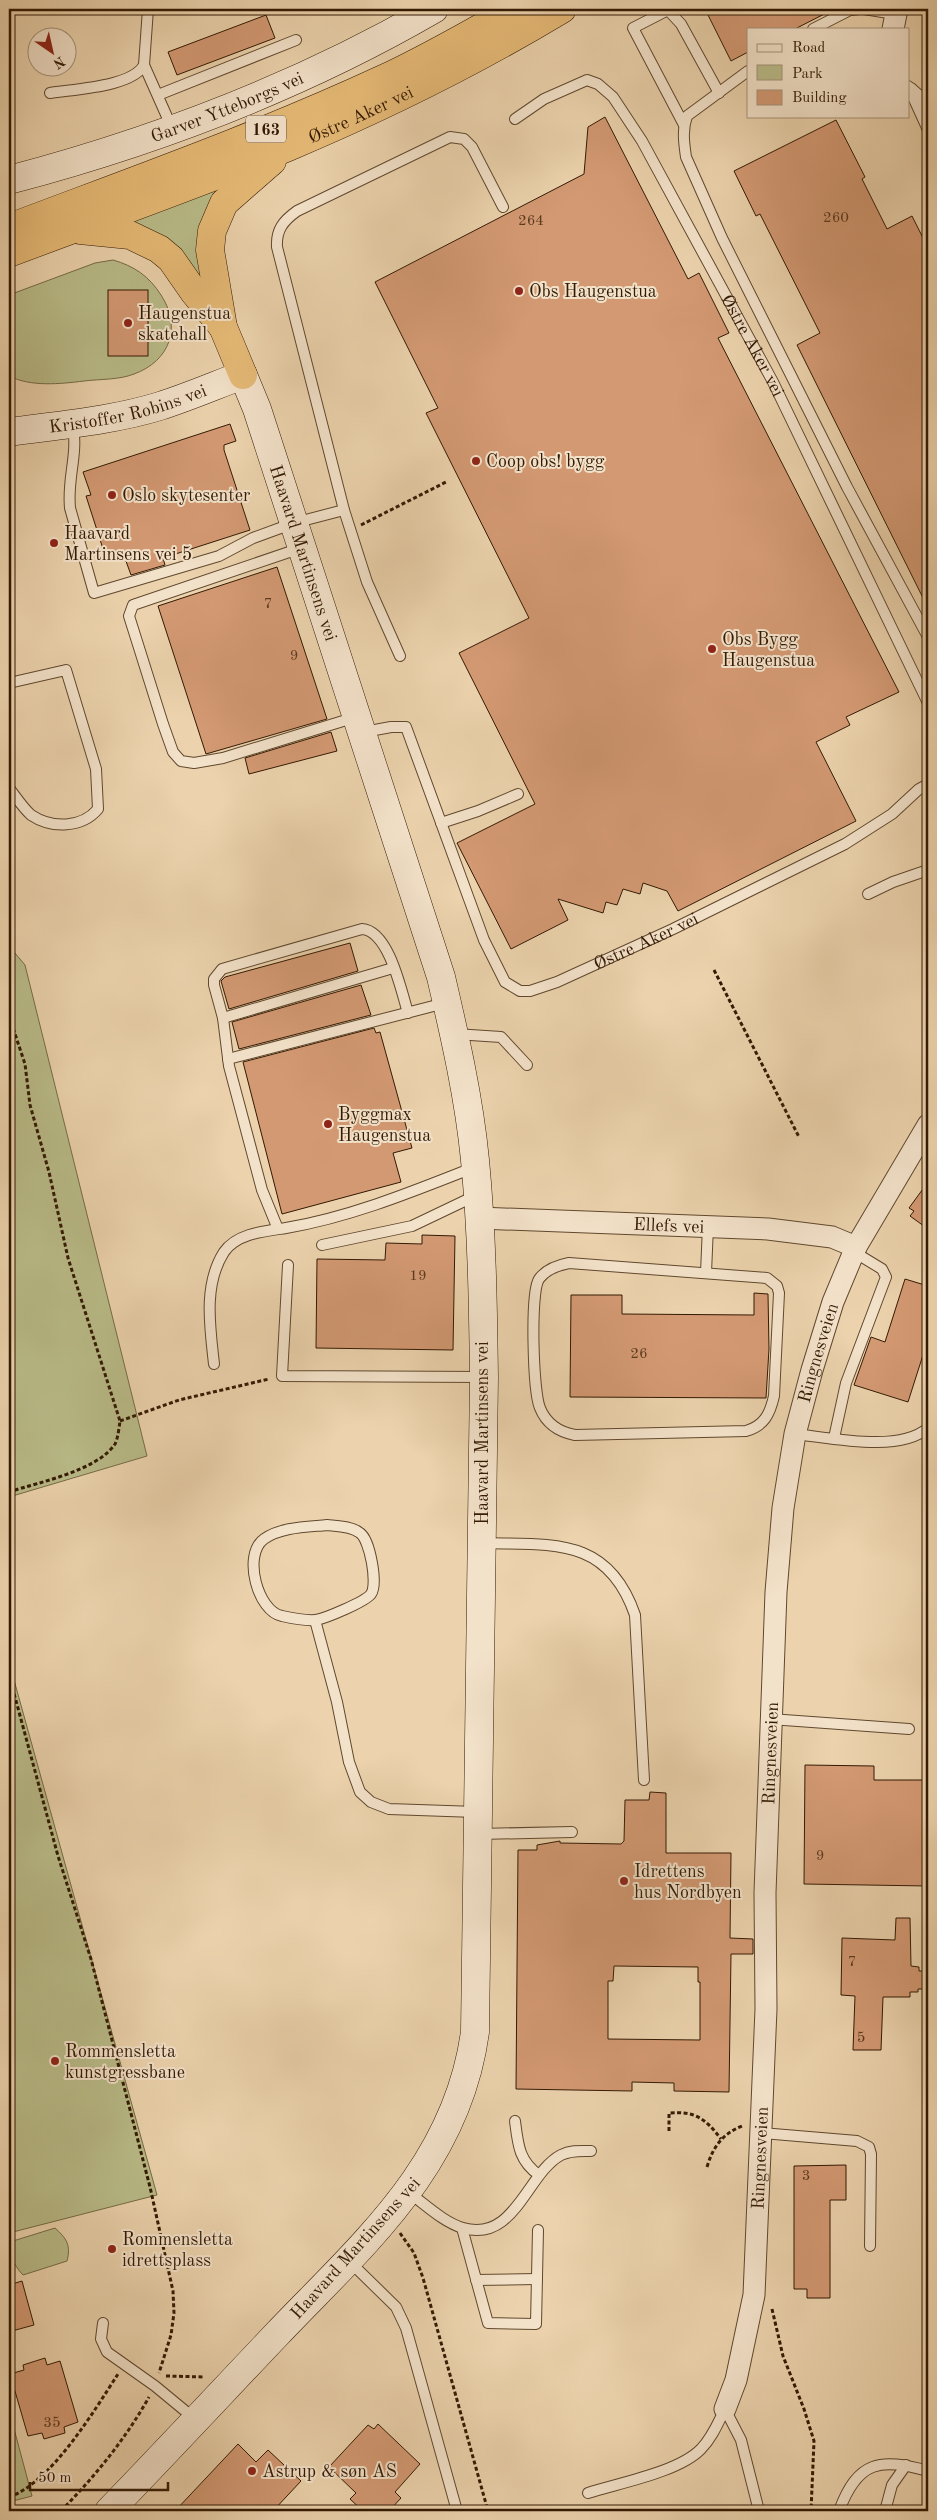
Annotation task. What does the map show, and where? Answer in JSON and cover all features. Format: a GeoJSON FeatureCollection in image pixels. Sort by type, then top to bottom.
{"type":"FeatureCollection","features":[{"type":"Feature","properties":{"kind":"highway","name":"Østre Aker vei"},"geometry":{"type":"LineString","coordinates":[[9,228],[286,121],[358,90],[436,52],[514,9]]}},
{"type":"Feature","properties":{"kind":"highway","name":"Østre Aker vei"},"geometry":{"type":"LineString","coordinates":[[9,253],[287,147],[440,78],[562,9]]}},
{"type":"Feature","properties":{"kind":"highway"},"geometry":{"type":"LineString","coordinates":[[243,375],[223,327],[210,250],[212,231],[217,216],[224,204],[287,147]]}},
{"type":"Feature","properties":{"kind":"highway"},"geometry":{"type":"LineString","coordinates":[[71,230],[122,234],[148,242],[159,249],[171,259],[194,292],[223,327]]}},
{"type":"Feature","properties":{"kind":"street","name":"Garver Ytteborgs vei"},"geometry":{"type":"LineString","coordinates":[[9,180],[87,158],[172,129],[309,74],[434,9]]}},
{"type":"Feature","properties":{"kind":"street","name":"Kristoffer Robins vei"},"geometry":{"type":"LineString","coordinates":[[9,432],[99,420],[161,405],[243,375]]}},
{"type":"Feature","properties":{"kind":"street","name":"Haavard Martinsens vei"},"geometry":{"type":"LineString","coordinates":[[109,2511],[348,2260],[408,2192],[447,2129],[459,2102],[471,2058],[475,2032],[484,1377],[476,1167],[468,1106],[455,1034],[427,930],[298,536],[243,375]]}},
{"type":"Feature","properties":{"kind":"street","name":"Ringnesveien"},"geometry":{"type":"LineString","coordinates":[[725,2409],[736,2380],[754,2295],[766,2009],[765,1893],[776,1592],[784,1508],[795,1434],[830,1311],[855,1249],[928,1125]]}},
{"type":"Feature","properties":{"kind":"street","name":"Ellefs vei"},"geometry":{"type":"LineString","coordinates":[[478,1206],[708,1226],[807,1232],[832,1237],[855,1249]]}},
{"type":"Feature","properties":{"kind":"lane"},"geometry":{"type":"LineString","coordinates":[[50,93],[127,79],[141,71],[144,65],[148,9]]}},
{"type":"Feature","properties":{"kind":"lane"},"geometry":{"type":"LineString","coordinates":[[815,28],[850,10],[859,9]]}},
{"type":"Feature","properties":{"kind":"lane"},"geometry":{"type":"LineString","coordinates":[[864,9],[895,17]]}},
{"type":"Feature","properties":{"kind":"lane","name":"Østre Aker vei"},"geometry":{"type":"LineString","coordinates":[[719,92],[680,24],[668,10],[633,28],[684,125],[686,157],[722,238],[852,496],[928,637]]}},
{"type":"Feature","properties":{"kind":"lane"},"geometry":{"type":"LineString","coordinates":[[158,95],[296,40]]}},
{"type":"Feature","properties":{"kind":"lane"},"geometry":{"type":"LineString","coordinates":[[144,65],[172,129]]}},
{"type":"Feature","properties":{"kind":"lane"},"geometry":{"type":"LineString","coordinates":[[684,125],[692,112],[747,72]]}},
{"type":"Feature","properties":{"kind":"lane","name":"Østre Aker vei"},"geometry":{"type":"LineString","coordinates":[[514,119],[544,100],[587,80],[598,84],[613,97],[642,141],[773,382],[928,703]]}},
{"type":"Feature","properties":{"kind":"lane"},"geometry":{"type":"LineString","coordinates":[[910,88],[928,103]]}},
{"type":"Feature","properties":{"kind":"lane"},"geometry":{"type":"LineString","coordinates":[[910,90],[928,130]]}},
{"type":"Feature","properties":{"kind":"lane"},"geometry":{"type":"LineString","coordinates":[[400,656],[368,582],[344,510],[277,247],[279,229],[283,222],[297,211],[450,137],[464,139],[472,147],[503,208]]}},
{"type":"Feature","properties":{"kind":"lane"},"geometry":{"type":"LineString","coordinates":[[72,424],[76,450],[68,494],[70,508],[94,593],[219,556],[253,538],[298,536]]}},
{"type":"Feature","properties":{"kind":"lane"},"geometry":{"type":"LineString","coordinates":[[344,510],[298,536],[133,605],[129,616],[173,752],[181,761],[194,763],[223,758],[360,724]]}},
{"type":"Feature","properties":{"kind":"lane"},"geometry":{"type":"LineString","coordinates":[[9,683],[66,670],[96,769],[98,809],[90,819],[78,823],[60,824],[42,821],[30,814],[9,788]]}},
{"type":"Feature","properties":{"kind":"lane","name":"Østre Aker vei"},"geometry":{"type":"LineString","coordinates":[[360,724],[391,727],[406,726],[484,940],[505,982],[514,990],[530,991],[557,982],[673,929],[845,844],[892,814],[919,789],[928,784]]}},
{"type":"Feature","properties":{"kind":"lane"},"geometry":{"type":"LineString","coordinates":[[441,823],[478,811],[518,794]]}},
{"type":"Feature","properties":{"kind":"lane"},"geometry":{"type":"LineString","coordinates":[[868,894],[893,882],[928,870]]}},
{"type":"Feature","properties":{"kind":"lane"},"geometry":{"type":"LineString","coordinates":[[278,1228],[262,1190],[228,1059],[223,1018],[214,979],[222,969],[362,929],[376,934],[383,943],[408,1013]]}},
{"type":"Feature","properties":{"kind":"lane"},"geometry":{"type":"LineString","coordinates":[[223,1018],[393,968]]}},
{"type":"Feature","properties":{"kind":"lane"},"geometry":{"type":"LineString","coordinates":[[228,1059],[447,1003]]}},
{"type":"Feature","properties":{"kind":"lane"},"geometry":{"type":"LineString","coordinates":[[455,1034],[501,1037],[527,1065]]}},
{"type":"Feature","properties":{"kind":"lane"},"geometry":{"type":"LineString","coordinates":[[214,1364],[210,1301],[212,1283],[224,1252],[239,1239],[278,1228],[319,1221],[421,1189],[476,1167]]}},
{"type":"Feature","properties":{"kind":"lane"},"geometry":{"type":"LineString","coordinates":[[322,1245],[412,1226],[478,1206]]}},
{"type":"Feature","properties":{"kind":"lane"},"geometry":{"type":"LineString","coordinates":[[706,1273],[708,1226]]}},
{"type":"Feature","properties":{"kind":"lane"},"geometry":{"type":"LineString","coordinates":[[834,1438],[846,1383],[886,1277],[882,1269],[855,1249]]}},
{"type":"Feature","properties":{"kind":"lane"},"geometry":{"type":"LineString","coordinates":[[569,1263],[706,1273],[767,1278],[777,1286],[779,1306],[774,1396],[772,1406],[763,1423],[746,1432],[575,1435],[563,1433],[545,1418],[537,1398],[533,1303],[536,1286],[540,1278],[559,1265],[569,1263]]}},
{"type":"Feature","properties":{"kind":"lane"},"geometry":{"type":"LineString","coordinates":[[288,1265],[282,1376],[484,1377]]}},
{"type":"Feature","properties":{"kind":"lane"},"geometry":{"type":"LineString","coordinates":[[795,1434],[866,1441],[905,1440],[914,1437],[928,1428]]}},
{"type":"Feature","properties":{"kind":"lane"},"geometry":{"type":"LineString","coordinates":[[327,1524],[356,1530],[362,1534],[368,1544],[373,1589],[363,1601],[316,1620],[278,1616],[269,1610],[256,1583],[252,1562],[255,1551],[262,1540],[274,1533],[327,1524]]}},
{"type":"Feature","properties":{"kind":"lane"},"geometry":{"type":"LineString","coordinates":[[482,1543],[548,1545],[571,1549],[590,1555],[607,1566],[618,1580],[629,1598],[634,1615],[644,1780]]}},
{"type":"Feature","properties":{"kind":"lane"},"geometry":{"type":"LineString","coordinates":[[316,1620],[337,1702],[349,1762],[360,1792],[371,1802],[389,1808],[478,1823],[572,1832]]}},
{"type":"Feature","properties":{"kind":"lane"},"geometry":{"type":"LineString","coordinates":[[770,1719],[909,1729]]}},
{"type":"Feature","properties":{"kind":"lane"},"geometry":{"type":"LineString","coordinates":[[516,2121],[518,2147],[522,2158],[529,2168],[539,2175]]}},
{"type":"Feature","properties":{"kind":"lane"},"geometry":{"type":"LineString","coordinates":[[761,2126],[857,2141],[869,2147],[871,2154],[870,2246]]}},
{"type":"Feature","properties":{"kind":"lane"},"geometry":{"type":"LineString","coordinates":[[408,2192],[438,2214],[462,2228],[481,2229],[502,2221],[525,2197],[539,2175],[549,2164],[563,2154],[572,2151],[591,2150]]}},
{"type":"Feature","properties":{"kind":"lane"},"geometry":{"type":"LineString","coordinates":[[462,2228],[488,2323],[536,2324],[538,2230]]}},
{"type":"Feature","properties":{"kind":"lane"},"geometry":{"type":"LineString","coordinates":[[348,2260],[396,2307],[406,2328],[457,2511]]}},
{"type":"Feature","properties":{"kind":"lane"},"geometry":{"type":"LineString","coordinates":[[476,2280],[537,2279]]}},
{"type":"Feature","properties":{"kind":"lane"},"geometry":{"type":"LineString","coordinates":[[103,2323],[101,2339],[107,2352],[124,2365],[156,2381],[196,2420]]}},
{"type":"Feature","properties":{"kind":"lane"},"geometry":{"type":"LineString","coordinates":[[588,2493],[676,2466],[691,2458],[711,2436],[725,2409]]}},
{"type":"Feature","properties":{"kind":"lane"},"geometry":{"type":"LineString","coordinates":[[725,2409],[745,2454],[759,2511]]}},
{"type":"Feature","properties":{"kind":"lane"},"geometry":{"type":"LineString","coordinates":[[839,2511],[847,2493],[866,2471],[878,2464],[906,2465],[928,2471]]}},
{"type":"Feature","properties":{"kind":"lane"},"geometry":{"type":"LineString","coordinates":[[885,2511],[892,2485],[906,2465]]}},
{"type":"Feature","properties":{"kind":"path"},"geometry":{"type":"LineString","coordinates":[[588,10],[595,9]]}},
{"type":"Feature","properties":{"kind":"path"},"geometry":{"type":"LineString","coordinates":[[351,530],[446,482]]}},
{"type":"Feature","properties":{"kind":"path"},"geometry":{"type":"LineString","coordinates":[[714,970],[799,1137]]}},
{"type":"Feature","properties":{"kind":"path"},"geometry":{"type":"LineString","coordinates":[[9,1016],[26,1064],[30,1105],[50,1172],[68,1258],[120,1421],[116,1443],[102,1458],[74,1471],[9,1492]]}},
{"type":"Feature","properties":{"kind":"path"},"geometry":{"type":"LineString","coordinates":[[120,1421],[179,1400],[282,1376]]}},
{"type":"Feature","properties":{"kind":"path"},"geometry":{"type":"LineString","coordinates":[[9,1675],[58,1856],[91,1959],[150,2187],[173,2291],[174,2313],[171,2335],[156,2381],[127,2434],[61,2511]]}},
{"type":"Feature","properties":{"kind":"path"},"geometry":{"type":"LineString","coordinates":[[669,2131],[669,2112],[690,2113],[707,2122],[721,2139]]}},
{"type":"Feature","properties":{"kind":"path"},"geometry":{"type":"LineString","coordinates":[[707,2167],[712,2151],[721,2139],[737,2128],[761,2126]]}},
{"type":"Feature","properties":{"kind":"path"},"geometry":{"type":"LineString","coordinates":[[385,2219],[409,2244],[419,2264],[488,2511]]}},
{"type":"Feature","properties":{"kind":"path"},"geometry":{"type":"LineString","coordinates":[[772,2305],[783,2356],[804,2409],[814,2441],[811,2511]]}},
{"type":"Feature","properties":{"kind":"path"},"geometry":{"type":"LineString","coordinates":[[9,2497],[34,2485],[50,2468],[92,2414],[124,2365]]}},
{"type":"Feature","properties":{"kind":"path"},"geometry":{"type":"LineString","coordinates":[[156,2381],[201,2376],[225,2389]]}},
{"type":"Feature","properties":{"kind":"green space"},"geometry":{"type":"Polygon","coordinates":[[[229,181],[204,286],[122,224],[229,181]]]}},
{"type":"Feature","properties":{"kind":"green space"},"geometry":{"type":"Polygon","coordinates":[[[113,260],[128,265],[146,277],[161,295],[167,307],[171,319],[169,342],[164,352],[156,361],[134,374],[109,379],[46,384],[27,382],[9,376],[9,295],[95,263],[113,260]]]}},
{"type":"Feature","properties":{"kind":"green space"},"geometry":{"type":"Polygon","coordinates":[[[9,946],[25,965],[147,1456],[9,1497],[9,946]]]}},
{"type":"Feature","properties":{"kind":"green space","name":"Rommensletta kunstgressbane"},"geometry":{"type":"Polygon","coordinates":[[[9,1662],[157,2195],[9,2233],[9,1662]]]}},
{"type":"Feature","properties":{"kind":"green space"},"geometry":{"type":"Polygon","coordinates":[[[55,2228],[67,2243],[67,2261],[23,2275],[13,2260],[13,2241],[55,2228]]]}},
{"type":"Feature","properties":{"kind":"green space"},"geometry":{"type":"Polygon","coordinates":[[[9,2410],[32,2496],[9,2502],[9,2410]]]}},
{"type":"Feature","properties":{"kind":"building"},"geometry":{"type":"Polygon","coordinates":[[[705,9],[834,9],[797,28],[747,28],[747,53],[731,61],[705,9]]]}},
{"type":"Feature","properties":{"kind":"building"},"geometry":{"type":"Polygon","coordinates":[[[266,15],[275,38],[177,75],[168,52],[266,15]]]}},
{"type":"Feature","properties":{"kind":"building"},"geometry":{"type":"Polygon","coordinates":[[[605,117],[688,279],[699,273],[729,333],[718,338],[899,692],[846,717],[850,725],[816,742],[856,821],[678,911],[667,891],[643,883],[640,894],[623,889],[617,905],[606,902],[603,913],[558,899],[568,920],[511,949],[457,843],[535,804],[459,653],[529,618],[426,413],[438,408],[375,282],[584,174],[588,127],[605,117]]]}},
{"type":"Feature","properties":{"kind":"building"},"geometry":{"type":"Polygon","coordinates":[[[836,120],[865,177],[862,179],[887,229],[912,216],[928,248],[928,608],[797,345],[820,333],[760,214],[756,216],[734,171],[836,120]]]}},
{"type":"Feature","properties":{"kind":"building","name":"Haugenstua skatehall"},"geometry":{"type":"Polygon","coordinates":[[[108,290],[148,290],[148,356],[108,356],[108,290]]]}},
{"type":"Feature","properties":{"kind":"building"},"geometry":{"type":"Polygon","coordinates":[[[230,424],[236,441],[224,445],[224,450],[250,530],[163,558],[165,565],[131,575],[122,550],[105,555],[86,496],[91,495],[83,472],[230,424]]]}},
{"type":"Feature","properties":{"kind":"building"},"geometry":{"type":"Polygon","coordinates":[[[277,567],[327,719],[206,754],[158,606],[277,567]]]}},
{"type":"Feature","properties":{"kind":"building"},"geometry":{"type":"Polygon","coordinates":[[[331,732],[337,751],[249,774],[245,758],[331,732]]]}},
{"type":"Feature","properties":{"kind":"building"},"geometry":{"type":"Polygon","coordinates":[[[350,943],[358,971],[229,1009],[221,981],[225,977],[350,943]]]}},
{"type":"Feature","properties":{"kind":"building"},"geometry":{"type":"Polygon","coordinates":[[[361,985],[371,1015],[239,1049],[232,1022],[361,985]]]}},
{"type":"Feature","properties":{"kind":"building"},"geometry":{"type":"Polygon","coordinates":[[[374,1028],[376,1033],[380,1032],[412,1148],[393,1153],[401,1182],[282,1214],[243,1062],[374,1028]]]}},
{"type":"Feature","properties":{"kind":"building"},"geometry":{"type":"Polygon","coordinates":[[[928,1182],[928,1229],[910,1216],[914,1211],[909,1208],[928,1182]]]}},
{"type":"Feature","properties":{"kind":"building"},"geometry":{"type":"Polygon","coordinates":[[[422,1235],[455,1236],[453,1350],[316,1348],[317,1259],[385,1260],[386,1243],[422,1244],[422,1235]]]}},
{"type":"Feature","properties":{"kind":"building"},"geometry":{"type":"Polygon","coordinates":[[[905,1279],[928,1286],[928,1357],[923,1355],[908,1402],[854,1385],[871,1337],[885,1342],[905,1279]]]}},
{"type":"Feature","properties":{"kind":"building"},"geometry":{"type":"Polygon","coordinates":[[[754,1293],[768,1294],[769,1349],[766,1398],[570,1397],[571,1295],[622,1295],[622,1314],[754,1315],[754,1293]]]}},
{"type":"Feature","properties":{"kind":"building"},"geometry":{"type":"Polygon","coordinates":[[[805,1765],[874,1766],[874,1780],[928,1780],[928,1886],[804,1884],[805,1765]]]}},
{"type":"Feature","properties":{"kind":"building"},"geometry":{"type":"Polygon","coordinates":[[[650,1792],[666,1793],[666,1853],[731,1853],[730,1938],[753,1939],[753,1954],[731,1954],[729,2092],[674,2091],[674,2083],[632,2082],[632,2091],[516,2089],[518,1850],[537,1850],[537,1845],[560,1841],[560,1843],[621,1844],[624,1841],[625,1800],[649,1800],[650,1792]],[[614,1966],[613,1981],[608,1981],[608,2039],[700,2040],[700,1982],[698,1982],[698,1967],[614,1966]]]}},
{"type":"Feature","properties":{"kind":"building"},"geometry":{"type":"Polygon","coordinates":[[[896,1918],[910,1918],[911,1966],[919,1967],[919,1971],[925,1971],[925,1989],[918,1989],[918,1992],[910,1992],[910,1997],[883,1997],[881,2050],[853,2050],[855,1996],[841,1995],[842,1938],[895,1940],[896,1918]]]}},
{"type":"Feature","properties":{"kind":"building"},"geometry":{"type":"Polygon","coordinates":[[[846,2165],[846,2200],[830,2200],[830,2298],[807,2298],[807,2289],[794,2289],[794,2166],[846,2165]]]}},
{"type":"Feature","properties":{"kind":"building"},"geometry":{"type":"Polygon","coordinates":[[[22,2281],[34,2325],[12,2331],[9,2320],[9,2285],[22,2281]]]}},
{"type":"Feature","properties":{"kind":"building"},"geometry":{"type":"Polygon","coordinates":[[[45,2358],[47,2365],[60,2361],[78,2422],[64,2427],[65,2433],[44,2439],[42,2433],[28,2436],[10,2374],[24,2370],[23,2365],[45,2358]]]}},
{"type":"Feature","properties":{"kind":"building"},"geometry":{"type":"Polygon","coordinates":[[[378,2424],[420,2464],[395,2492],[401,2498],[389,2511],[363,2511],[350,2499],[356,2493],[329,2467],[368,2425],[374,2429],[378,2424]]]}},
{"type":"Feature","properties":{"kind":"building","name":"Astrup & søn AS"},"geometry":{"type":"Polygon","coordinates":[[[238,2444],[256,2462],[268,2450],[301,2481],[273,2511],[175,2511],[238,2444]]]}},
{"type":"Feature","properties":{"kind":"place","name":"Obs Haugenstua"},"geometry":{"type":"Point","coordinates":[519,291]}},
{"type":"Feature","properties":{"kind":"place","name":"Haugenstua skatehall"},"geometry":{"type":"Point","coordinates":[128,323]}},
{"type":"Feature","properties":{"kind":"place","name":"Coop obs! bygg"},"geometry":{"type":"Point","coordinates":[476,461]}},
{"type":"Feature","properties":{"kind":"place","name":"Oslo skytesenter"},"geometry":{"type":"Point","coordinates":[112,495]}},
{"type":"Feature","properties":{"kind":"place","name":"Haavard Martinsens vei 5"},"geometry":{"type":"Point","coordinates":[54,543]}},
{"type":"Feature","properties":{"kind":"place","name":"Obs Bygg Haugenstua"},"geometry":{"type":"Point","coordinates":[712,649]}},
{"type":"Feature","properties":{"kind":"place","name":"Byggmax Haugenstua"},"geometry":{"type":"Point","coordinates":[328,1124]}},
{"type":"Feature","properties":{"kind":"place","name":"Idrettens hus Nordbyen"},"geometry":{"type":"Point","coordinates":[624,1881]}},
{"type":"Feature","properties":{"kind":"place","name":"Rommensletta kunstgressbane"},"geometry":{"type":"Point","coordinates":[55,2061]}},
{"type":"Feature","properties":{"kind":"place","name":"Rommensletta idrettsplass"},"geometry":{"type":"Point","coordinates":[112,2249]}},
{"type":"Feature","properties":{"kind":"place","name":"Astrup & søn AS"},"geometry":{"type":"Point","coordinates":[252,2471]}}]}
